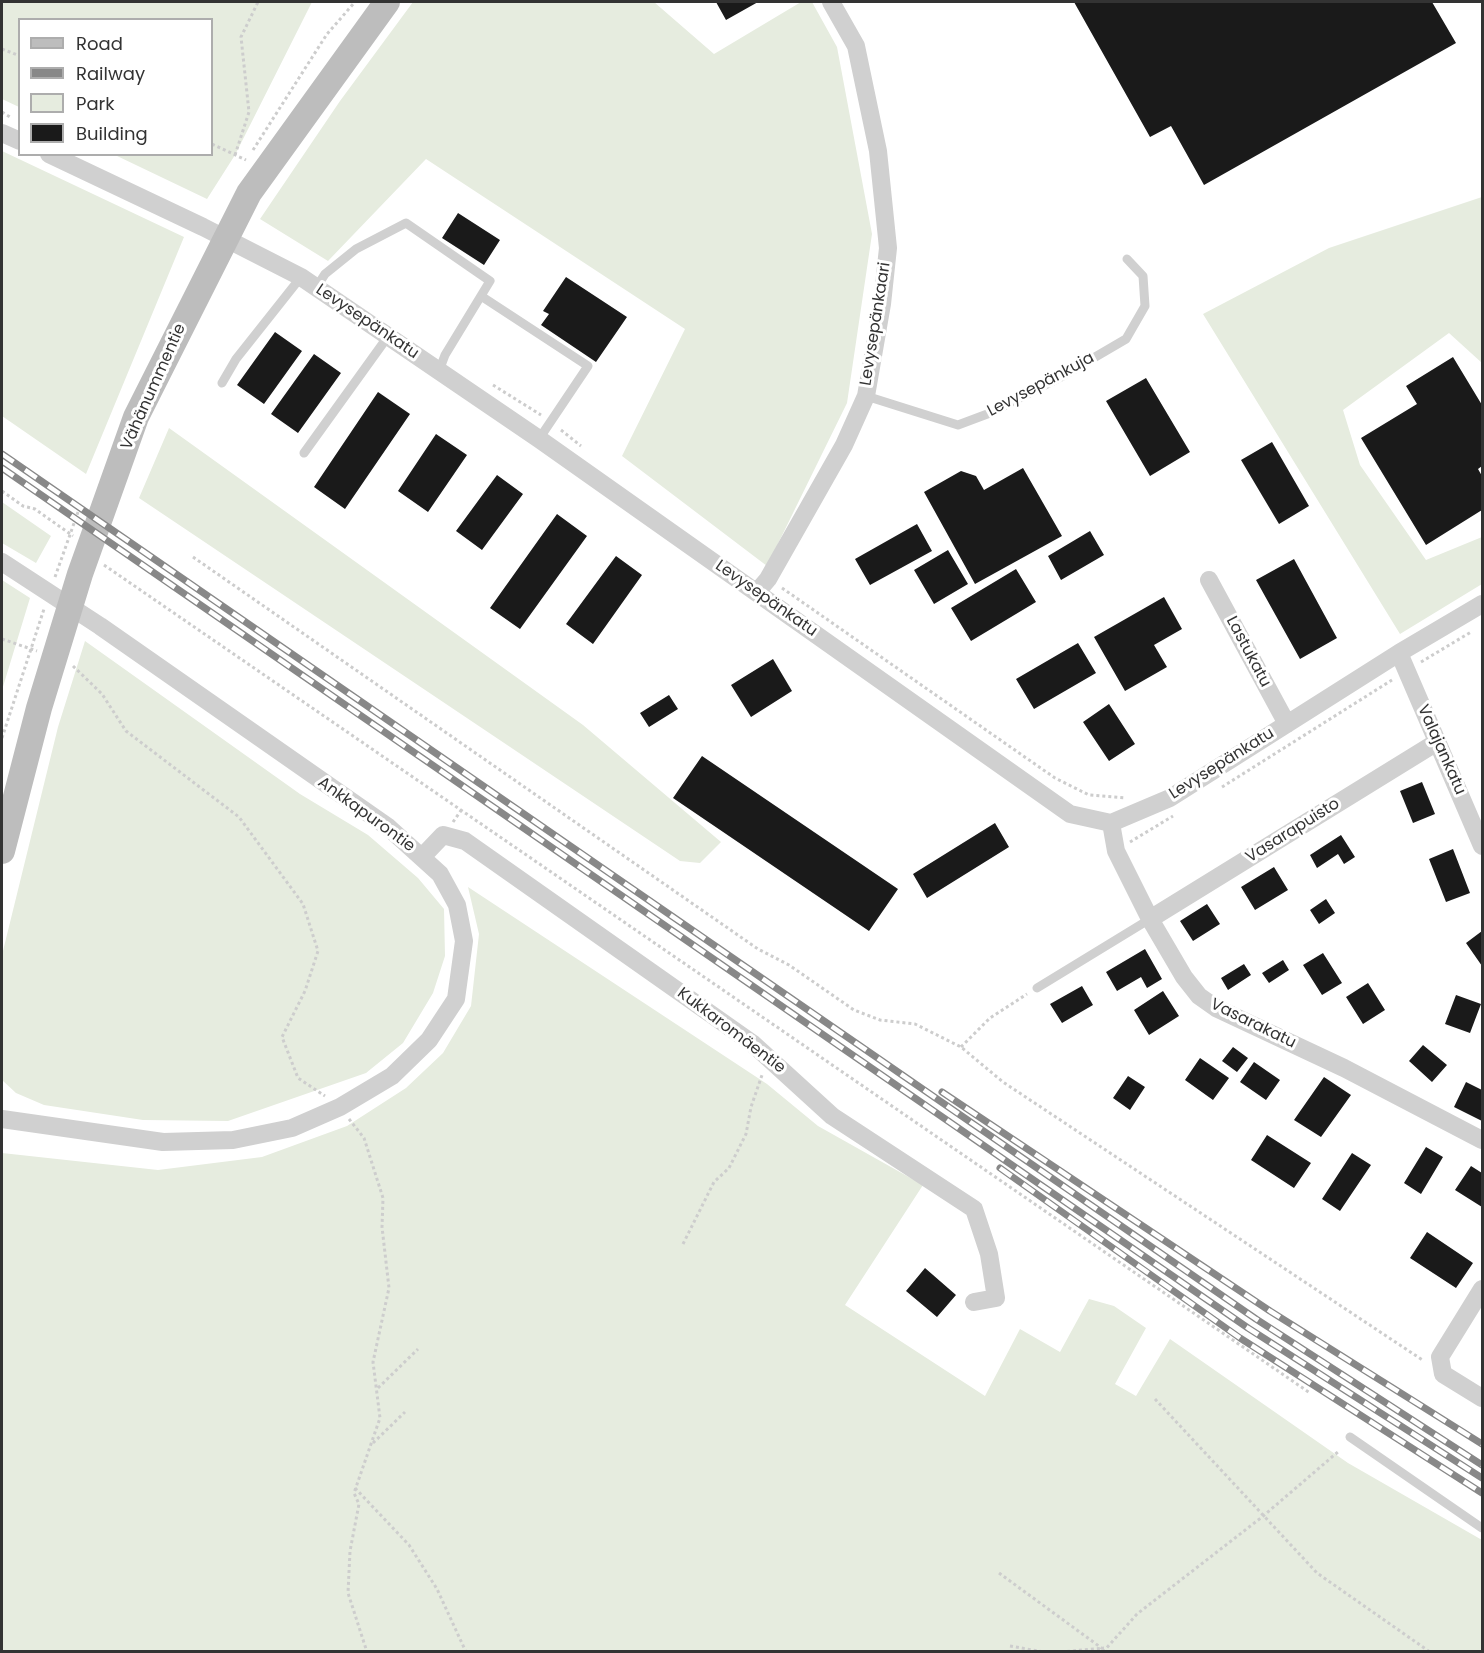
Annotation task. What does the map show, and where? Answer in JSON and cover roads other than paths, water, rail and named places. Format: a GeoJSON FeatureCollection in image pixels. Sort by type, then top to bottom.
{"type":"FeatureCollection","features":[{"type":"Feature","properties":{"kind":"main road","name":"Vähänummentie"},"geometry":{"type":"LineString","coordinates":[[2,851],[39,708],[80,574],[136,417],[245,181],[310,105],[387,2]]}},
{"type":"Feature","properties":{"kind":"street","name":"Levysepänkaari"},"geometry":{"type":"LineString","coordinates":[[763,586],[844,445],[866,396],[882,304],[888,248],[878,151],[856,46],[831,2]]}},
{"type":"Feature","properties":{"kind":"street"},"geometry":{"type":"LineString","coordinates":[[2,133],[18,140]]}},
{"type":"Feature","properties":{"kind":"street","name":"Levysepänkatu"},"geometry":{"type":"LineString","coordinates":[[53,156],[203,227],[301,277],[539,439],[763,586],[1070,814],[1111,823],[1170,798],[1399,653],[1482,604]]}},
{"type":"Feature","properties":{"kind":"street","name":"Ankkapurontie"},"geometry":{"type":"LineString","coordinates":[[2,562],[100,626],[388,827],[440,874],[457,905],[464,941],[456,999],[429,1040],[392,1076],[340,1107],[292,1128],[232,1140],[163,1142],[2,1119]]}},
{"type":"Feature","properties":{"kind":"street","name":"Lastukatu"},"geometry":{"type":"LineString","coordinates":[[1209,580],[1287,724]]}},
{"type":"Feature","properties":{"kind":"street","name":"Valajankatu"},"geometry":{"type":"LineString","coordinates":[[1399,653],[1482,846]]}},
{"type":"Feature","properties":{"kind":"street","name":"Vasarapuisto"},"geometry":{"type":"LineString","coordinates":[[1150,920],[1437,742]]}},
{"type":"Feature","properties":{"kind":"street","name":"Vasarakatu"},"geometry":{"type":"LineString","coordinates":[[1111,823],[1116,851],[1150,920],[1184,977],[1199,996],[1216,1008],[1344,1068],[1482,1140]]}},
{"type":"Feature","properties":{"kind":"street","name":"Kukkaromäentie"},"geometry":{"type":"LineString","coordinates":[[422,857],[443,835],[465,842],[766,1056],[832,1116],[974,1209],[989,1254],[996,1298],[974,1302]]}},
{"type":"Feature","properties":{"kind":"street"},"geometry":{"type":"LineString","coordinates":[[1482,1289],[1440,1357],[1443,1374],[1482,1398]]}},
{"type":"Feature","properties":{"kind":"lane"},"geometry":{"type":"LineString","coordinates":[[316,288],[325,274],[356,249],[406,223],[490,281],[445,355],[439,371]]}},
{"type":"Feature","properties":{"kind":"lane","name":"Levysepänkuja"},"geometry":{"type":"LineString","coordinates":[[866,396],[958,425],[990,413],[1061,377],[1126,339],[1145,306],[1143,276],[1127,259]]}},
{"type":"Feature","properties":{"kind":"lane"},"geometry":{"type":"LineString","coordinates":[[222,383],[236,359],[301,277]]}},
{"type":"Feature","properties":{"kind":"lane"},"geometry":{"type":"LineString","coordinates":[[481,296],[588,366],[539,439]]}},
{"type":"Feature","properties":{"kind":"lane"},"geometry":{"type":"LineString","coordinates":[[304,453],[389,335]]}},
{"type":"Feature","properties":{"kind":"lane"},"geometry":{"type":"LineString","coordinates":[[1037,988],[1150,920]]}},
{"type":"Feature","properties":{"kind":"lane"},"geometry":{"type":"LineString","coordinates":[[1350,1437],[1482,1528]]}},
{"type":"Feature","properties":{"kind":"railway"},"geometry":{"type":"LineString","coordinates":[[2,454],[1256,1319],[1482,1465]]}},
{"type":"Feature","properties":{"kind":"railway"},"geometry":{"type":"LineString","coordinates":[[2,468],[1248,1328],[1482,1478]]}},
{"type":"Feature","properties":{"kind":"railway"},"geometry":{"type":"LineString","coordinates":[[942,1092],[1270,1311],[1482,1444]]}},
{"type":"Feature","properties":{"kind":"railway"},"geometry":{"type":"LineString","coordinates":[[1000,1168],[1240,1338],[1482,1493]]}}]}
